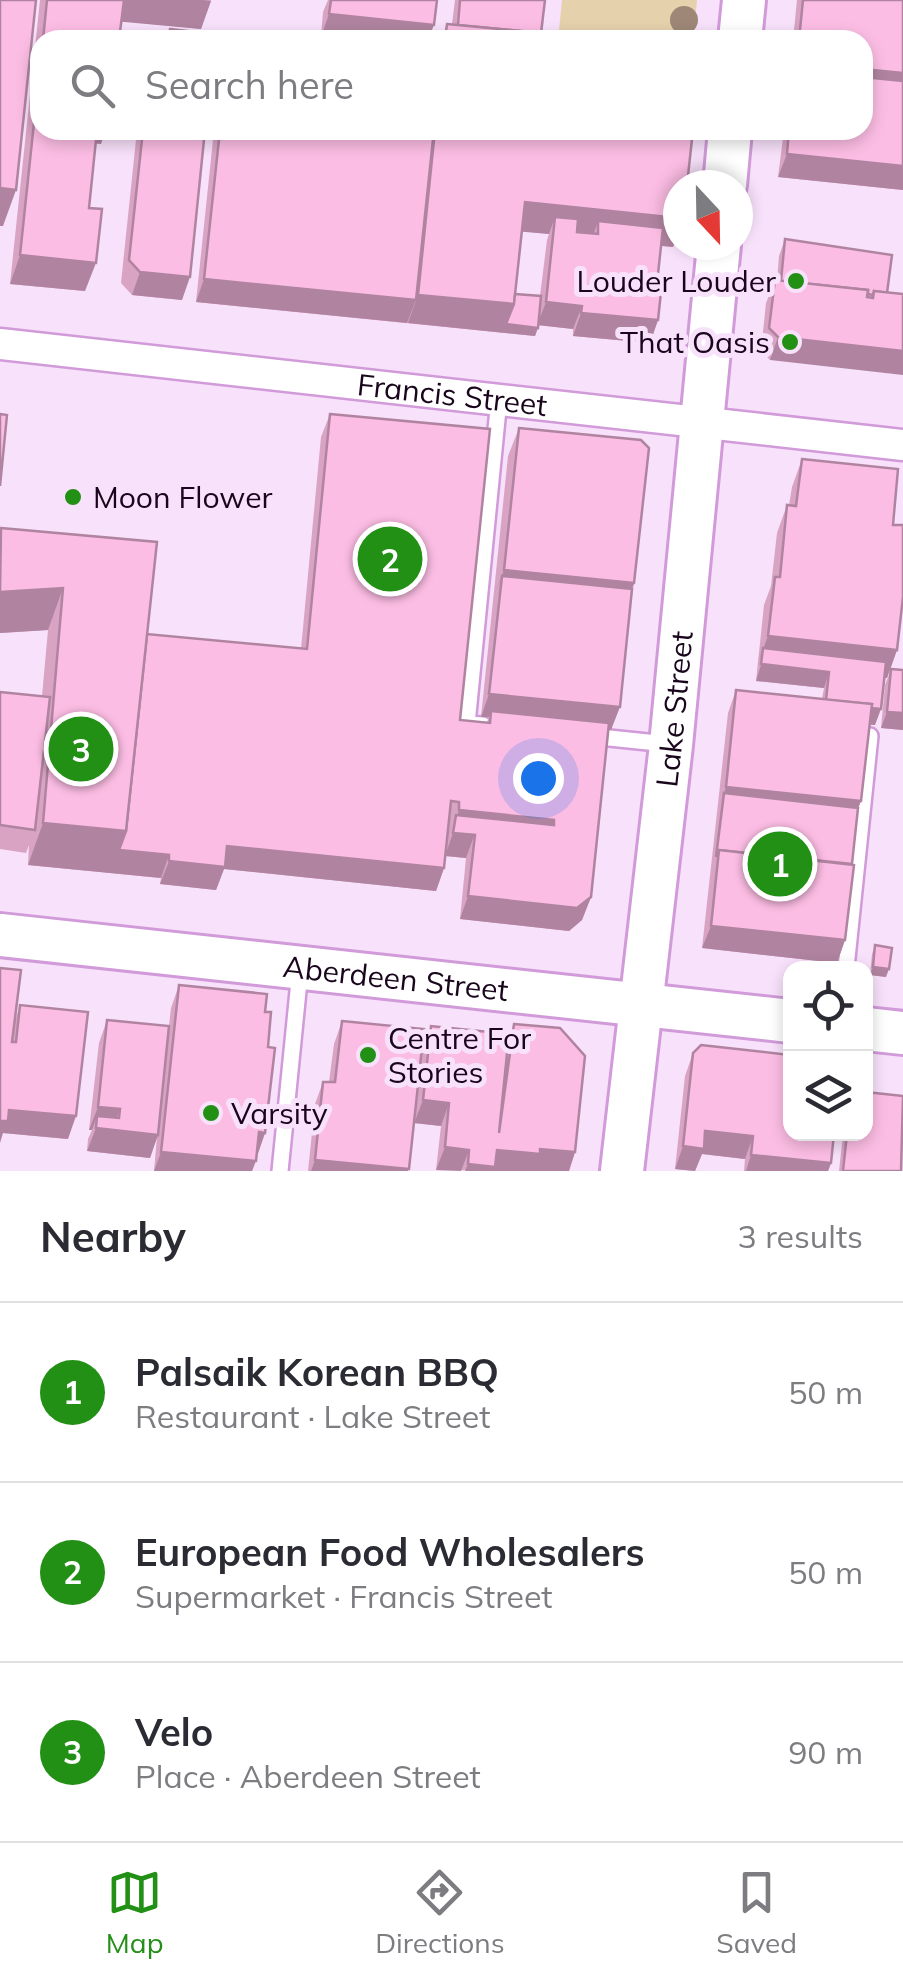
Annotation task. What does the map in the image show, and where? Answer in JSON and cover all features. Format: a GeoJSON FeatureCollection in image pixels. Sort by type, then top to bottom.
{"type":"FeatureCollection","features":[{"type":"Feature","properties":{"kind":"street"},"geometry":{"type":"LineString","coordinates":[[741,30],[744,0]]}},
{"type":"Feature","properties":{"kind":"street"},"geometry":{"type":"LineString","coordinates":[[726,170],[729,140]]}},
{"type":"Feature","properties":{"kind":"street","name":"Lake Street"},"geometry":{"type":"LineString","coordinates":[[622,1171],[671,744],[718,260]]}},
{"type":"Feature","properties":{"kind":"street","name":"Francis Street"},"geometry":{"type":"LineString","coordinates":[[0,344],[903,445]]}},
{"type":"Feature","properties":{"kind":"street","name":"Aberdeen Street"},"geometry":{"type":"LineString","coordinates":[[0,936],[783,1020]]}},
{"type":"Feature","properties":{"kind":"street"},"geometry":{"type":"LineString","coordinates":[[873,1030],[903,1033]]}},
{"type":"Feature","properties":{"kind":"lane"},"geometry":{"type":"LineString","coordinates":[[496,726],[467,724],[499,399]]}},
{"type":"Feature","properties":{"kind":"lane"},"geometry":{"type":"LineString","coordinates":[[569,734],[671,744]]}},
{"type":"Feature","properties":{"kind":"lane"},"geometry":{"type":"LineString","coordinates":[[847,961],[870,736]]}},
{"type":"Feature","properties":{"kind":"lane"},"geometry":{"type":"LineString","coordinates":[[280,1171],[301,968]]}},
{"type":"Feature","properties":{"kind":"shaded area"},"geometry":{"type":"Polygon","coordinates":[[[562,0],[697,0],[694,30],[559,30],[562,0]]]}},
{"type":"Feature","properties":{"kind":"building"},"geometry":{"type":"Polygon","coordinates":[[[0,0],[36,0],[16,190],[0,188],[0,0]]]}},
{"type":"Feature","properties":{"kind":"building"},"geometry":{"type":"Polygon","coordinates":[[[47,0],[124,0],[120,30],[44,30],[47,0]]]}},
{"type":"Feature","properties":{"kind":"building"},"geometry":{"type":"Polygon","coordinates":[[[331,0],[437,0],[434,25],[329,14],[331,0]]]}},
{"type":"Feature","properties":{"kind":"building"},"geometry":{"type":"Polygon","coordinates":[[[460,0],[545,0],[541,30],[458,25],[460,0]]]}},
{"type":"Feature","properties":{"kind":"building"},"geometry":{"type":"Polygon","coordinates":[[[803,0],[903,0],[903,73],[873,70],[873,30],[800,30],[803,0]]]}},
{"type":"Feature","properties":{"kind":"building"},"geometry":{"type":"Polygon","coordinates":[[[447,24],[511,30],[446,30],[447,24]]]}},
{"type":"Feature","properties":{"kind":"building"},"geometry":{"type":"Polygon","coordinates":[[[873,78],[903,81],[903,166],[787,154],[788,140],[873,140],[873,78]]]}},
{"type":"Feature","properties":{"kind":"building"},"geometry":{"type":"Polygon","coordinates":[[[32,140],[96,140],[89,208],[102,209],[96,263],[20,255],[32,140]]]}},
{"type":"Feature","properties":{"kind":"building"},"geometry":{"type":"Polygon","coordinates":[[[142,140],[204,140],[190,277],[140,272],[129,260],[142,140]]]}},
{"type":"Feature","properties":{"kind":"building"},"geometry":{"type":"Polygon","coordinates":[[[219,140],[433,140],[416,300],[204,279],[219,140]]]}},
{"type":"Feature","properties":{"kind":"building"},"geometry":{"type":"Polygon","coordinates":[[[434,140],[692,140],[689,170],[663,170],[663,216],[525,202],[514,304],[418,295],[434,140]]]}},
{"type":"Feature","properties":{"kind":"building"},"geometry":{"type":"Polygon","coordinates":[[[555,217],[578,219],[577,232],[598,234],[598,221],[663,228],[657,283],[662,283],[658,320],[581,313],[582,306],[546,302],[555,217]]]}},
{"type":"Feature","properties":{"kind":"building"},"geometry":{"type":"Polygon","coordinates":[[[785,239],[892,255],[887,293],[874,291],[873,295],[868,290],[781,281],[785,239]]]}},
{"type":"Feature","properties":{"kind":"building"},"geometry":{"type":"Polygon","coordinates":[[[775,280],[868,290],[867,297],[873,298],[874,291],[903,294],[903,351],[778,337],[769,328],[775,280]]]}},
{"type":"Feature","properties":{"kind":"building"},"geometry":{"type":"Polygon","coordinates":[[[515,294],[541,296],[538,328],[506,324],[515,294]]]}},
{"type":"Feature","properties":{"kind":"building"},"geometry":{"type":"Polygon","coordinates":[[[0,414],[7,415],[0,486],[0,414]]]}},
{"type":"Feature","properties":{"kind":"building"},"geometry":{"type":"Polygon","coordinates":[[[330,414],[490,429],[460,720],[490,723],[491,711],[609,723],[591,897],[577,908],[468,896],[475,835],[453,833],[456,815],[554,825],[554,820],[459,810],[459,802],[451,801],[444,868],[227,846],[225,867],[119,850],[126,831],[147,634],[307,649],[330,414]]]}},
{"type":"Feature","properties":{"kind":"building"},"geometry":{"type":"Polygon","coordinates":[[[519,428],[641,440],[649,448],[634,583],[504,570],[519,428]]]}},
{"type":"Feature","properties":{"kind":"building"},"geometry":{"type":"Polygon","coordinates":[[[802,459],[898,469],[893,525],[903,525],[903,597],[897,650],[768,636],[775,577],[780,577],[787,505],[796,506],[802,459]]]}},
{"type":"Feature","properties":{"kind":"building"},"geometry":{"type":"Polygon","coordinates":[[[1,528],[157,542],[126,831],[43,823],[63,588],[0,592],[1,528]]]}},
{"type":"Feature","properties":{"kind":"building"},"geometry":{"type":"Polygon","coordinates":[[[502,576],[632,589],[620,707],[489,694],[502,576]]]}},
{"type":"Feature","properties":{"kind":"building"},"geometry":{"type":"Polygon","coordinates":[[[763,648],[886,662],[881,709],[871,708],[872,704],[826,700],[829,672],[761,664],[763,648]]]}},
{"type":"Feature","properties":{"kind":"building"},"geometry":{"type":"Polygon","coordinates":[[[891,669],[903,670],[903,713],[887,712],[891,669]]]}},
{"type":"Feature","properties":{"kind":"building"},"geometry":{"type":"Polygon","coordinates":[[[736,690],[872,704],[861,801],[726,787],[736,690]]]}},
{"type":"Feature","properties":{"kind":"building"},"geometry":{"type":"Polygon","coordinates":[[[0,692],[50,697],[35,830],[0,825],[0,692]]]}},
{"type":"Feature","properties":{"kind":"building"},"geometry":{"type":"Polygon","coordinates":[[[724,793],[858,808],[852,864],[719,850],[716,857],[724,793]]]}},
{"type":"Feature","properties":{"kind":"building"},"geometry":{"type":"Polygon","coordinates":[[[719,850],[854,865],[845,940],[711,926],[719,850]]]}},
{"type":"Feature","properties":{"kind":"building"},"geometry":{"type":"Polygon","coordinates":[[[875,945],[892,948],[889,969],[873,967],[875,945]]]}},
{"type":"Feature","properties":{"kind":"building"},"geometry":{"type":"Polygon","coordinates":[[[0,968],[21,970],[12,1042],[16,1042],[20,1005],[88,1012],[76,1116],[9,1110],[8,1121],[0,1121],[0,968]]]}},
{"type":"Feature","properties":{"kind":"building","name":"Varsity"},"geometry":{"type":"Polygon","coordinates":[[[179,985],[267,994],[265,1012],[271,1012],[268,1047],[275,1048],[265,1133],[259,1132],[256,1161],[161,1152],[179,985]]]}},
{"type":"Feature","properties":{"kind":"building"},"geometry":{"type":"Polygon","coordinates":[[[107,1020],[169,1026],[158,1135],[96,1128],[97,1116],[119,1118],[120,1109],[98,1107],[107,1020]]]}},
{"type":"Feature","properties":{"kind":"building"},"geometry":{"type":"Polygon","coordinates":[[[342,1021],[424,1029],[409,1169],[315,1160],[323,1082],[335,1082],[342,1021]]]}},
{"type":"Feature","properties":{"kind":"building"},"geometry":{"type":"Polygon","coordinates":[[[514,1024],[560,1028],[585,1056],[575,1152],[497,1150],[495,1167],[468,1164],[469,1150],[445,1147],[449,1103],[423,1100],[431,1026],[509,1034],[499,1133],[514,1024]]]}},
{"type":"Feature","properties":{"kind":"building"},"geometry":{"type":"Polygon","coordinates":[[[701,1045],[783,1054],[783,1141],[833,1141],[831,1163],[751,1155],[753,1136],[705,1131],[704,1149],[683,1146],[693,1053],[701,1045]]]}},
{"type":"Feature","properties":{"kind":"building"},"geometry":{"type":"Polygon","coordinates":[[[873,1093],[903,1096],[901,1171],[843,1171],[846,1141],[873,1141],[873,1093]]]}},
{"type":"Feature","properties":{"kind":"place","name":"Louder Louder"},"geometry":{"type":"Point","coordinates":[796,281]}},
{"type":"Feature","properties":{"kind":"place","name":"That Oasis"},"geometry":{"type":"Point","coordinates":[790,342]}},
{"type":"Feature","properties":{"kind":"place","name":"Moon Flower"},"geometry":{"type":"Point","coordinates":[73,497]}},
{"type":"Feature","properties":{"kind":"place","name":"European Food Wholesalers"},"geometry":{"type":"Point","coordinates":[390,559]}},
{"type":"Feature","properties":{"kind":"place","name":"Velo"},"geometry":{"type":"Point","coordinates":[81,749]}},
{"type":"Feature","properties":{"kind":"place","name":"Palsaik Korean BBQ"},"geometry":{"type":"Point","coordinates":[780,864]}},
{"type":"Feature","properties":{"kind":"place","name":"Centre For Stories"},"geometry":{"type":"Point","coordinates":[368,1055]}},
{"type":"Feature","properties":{"kind":"place","name":"Varsity"},"geometry":{"type":"Point","coordinates":[211,1113]}}]}
